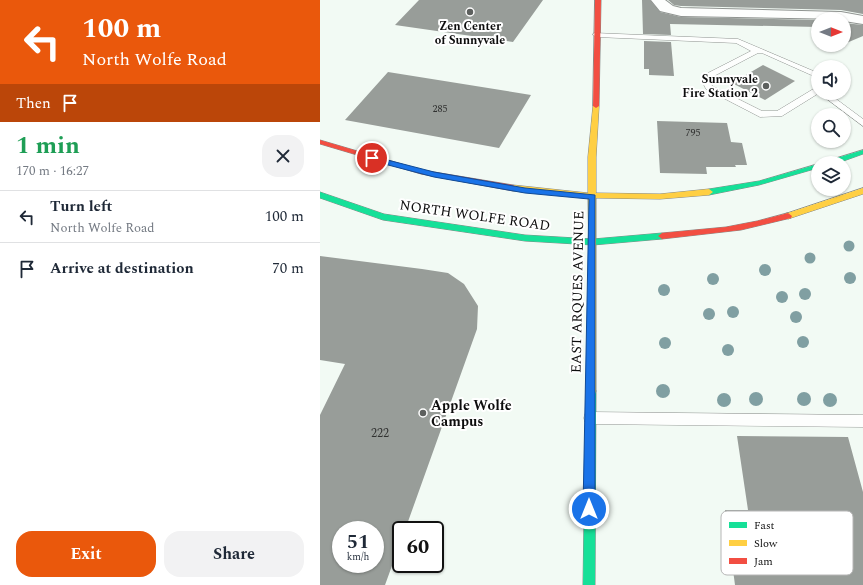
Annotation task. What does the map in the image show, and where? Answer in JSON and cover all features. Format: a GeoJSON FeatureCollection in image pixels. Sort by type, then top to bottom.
{"type":"FeatureCollection","features":[{"type":"Feature","properties":{"kind":"main road","name":"EAST ARQUES AVENUE"},"geometry":{"type":"LineString","coordinates":[[589,585],[593,242],[592,157],[596,100],[598,0]]}},
{"type":"Feature","properties":{"kind":"main road"},"geometry":{"type":"LineString","coordinates":[[320,142],[434,175],[525,190],[593,196],[657,196],[697,193],[738,187],[811,168]]}},
{"type":"Feature","properties":{"kind":"main road"},"geometry":{"type":"LineString","coordinates":[[851,156],[863,152]]}},
{"type":"Feature","properties":{"kind":"main road","name":"NORTH WOLFE ROAD"},"geometry":{"type":"LineString","coordinates":[[320,195],[383,217],[525,238],[593,242],[706,233],[759,225],[863,191]]}},
{"type":"Feature","properties":{"kind":"street"},"geometry":{"type":"LineString","coordinates":[[658,0],[665,9],[681,12],[841,16],[863,20]]}},
{"type":"Feature","properties":{"kind":"lane"},"geometry":{"type":"LineString","coordinates":[[597,35],[738,41],[757,51],[763,51],[811,73]]}},
{"type":"Feature","properties":{"kind":"lane"},"geometry":{"type":"LineString","coordinates":[[757,51],[711,76],[707,83],[709,87],[760,114],[769,115],[779,114],[811,94]]}},
{"type":"Feature","properties":{"kind":"lane"},"geometry":{"type":"LineString","coordinates":[[832,100],[863,123]]}},
{"type":"Feature","properties":{"kind":"lane"},"geometry":{"type":"LineString","coordinates":[[590,418],[863,421]]}},
{"type":"Feature","properties":{"kind":"building","name":"Zen Center of Sunnyvale"},"geometry":{"type":"Polygon","coordinates":[[[419,0],[543,0],[513,42],[395,25],[419,0]]]}},
{"type":"Feature","properties":{"kind":"building"},"geometry":{"type":"Polygon","coordinates":[[[642,0],[650,0],[660,12],[681,17],[811,20],[811,27],[670,24],[671,35],[643,34],[642,0]]]}},
{"type":"Feature","properties":{"kind":"building"},"geometry":{"type":"Polygon","coordinates":[[[668,0],[863,0],[863,14],[841,10],[681,6],[674,5],[668,0]]]}},
{"type":"Feature","properties":{"kind":"building"},"geometry":{"type":"Polygon","coordinates":[[[851,24],[863,25],[863,36],[851,41],[851,24]]]}},
{"type":"Feature","properties":{"kind":"building"},"geometry":{"type":"Polygon","coordinates":[[[644,41],[671,42],[674,76],[649,75],[649,69],[644,69],[644,41]]]}},
{"type":"Feature","properties":{"kind":"building"},"geometry":{"type":"Polygon","coordinates":[[[763,65],[795,81],[765,100],[732,83],[763,65]]]}},
{"type":"Feature","properties":{"kind":"building"},"geometry":{"type":"Polygon","coordinates":[[[388,72],[531,95],[499,148],[345,120],[388,72]]]}},
{"type":"Feature","properties":{"kind":"building"},"geometry":{"type":"Polygon","coordinates":[[[657,121],[727,123],[731,142],[742,143],[747,165],[735,165],[736,167],[706,167],[707,174],[660,173],[657,121]]]}},
{"type":"Feature","properties":{"kind":"building"},"geometry":{"type":"Polygon","coordinates":[[[320,256],[448,273],[464,284],[478,306],[477,329],[408,521],[392,521],[392,566],[385,585],[320,585],[320,415],[345,364],[320,360],[320,256]]]}},
{"type":"Feature","properties":{"kind":"building"},"geometry":{"type":"Polygon","coordinates":[[[737,436],[848,437],[863,492],[863,585],[735,585],[734,575],[853,575],[853,511],[725,510],[748,510],[737,436]]]}},
{"type":"Feature","properties":{"kind":"traffic: fast"},"geometry":{"type":"LineString","coordinates":[[851,156],[863,152]]}},
{"type":"Feature","properties":{"kind":"traffic: fast"},"geometry":{"type":"LineString","coordinates":[[709,192],[759,183],[811,168]]}},
{"type":"Feature","properties":{"kind":"traffic: fast"},"geometry":{"type":"LineString","coordinates":[[320,195],[383,217],[525,238],[593,242],[662,236]]}},
{"type":"Feature","properties":{"kind":"traffic: fast"},"geometry":{"type":"LineString","coordinates":[[589,585],[591,391]]}},
{"type":"Feature","properties":{"kind":"traffic: slow"},"geometry":{"type":"LineString","coordinates":[[591,391],[593,268],[592,157],[596,106]]}},
{"type":"Feature","properties":{"kind":"traffic: slow"},"geometry":{"type":"LineString","coordinates":[[513,188],[586,195],[636,197],[685,195],[709,192]]}},
{"type":"Feature","properties":{"kind":"traffic: slow"},"geometry":{"type":"LineString","coordinates":[[788,216],[863,191]]}},
{"type":"Feature","properties":{"kind":"traffic: jam"},"geometry":{"type":"LineString","coordinates":[[596,106],[598,0]]}},
{"type":"Feature","properties":{"kind":"traffic: jam"},"geometry":{"type":"LineString","coordinates":[[320,142],[421,172],[513,188]]}},
{"type":"Feature","properties":{"kind":"traffic: jam"},"geometry":{"type":"LineString","coordinates":[[662,236],[726,230],[788,216]]}},
{"type":"Feature","properties":{"kind":"place","name":"Zen Center of Sunnyvale"},"geometry":{"type":"Point","coordinates":[470,12]}},
{"type":"Feature","properties":{"kind":"place","name":"Sunnyvale Fire Station 2"},"geometry":{"type":"Point","coordinates":[766,86]}},
{"type":"Feature","properties":{"kind":"place","name":"Apple Wolfe Campus"},"geometry":{"type":"Point","coordinates":[423,413]}},
{"type":"Feature","properties":{"kind":"route"},"geometry":{"type":"LineString","coordinates":[[372,158],[434,175],[525,190],[593,196],[589,509]]}}]}
